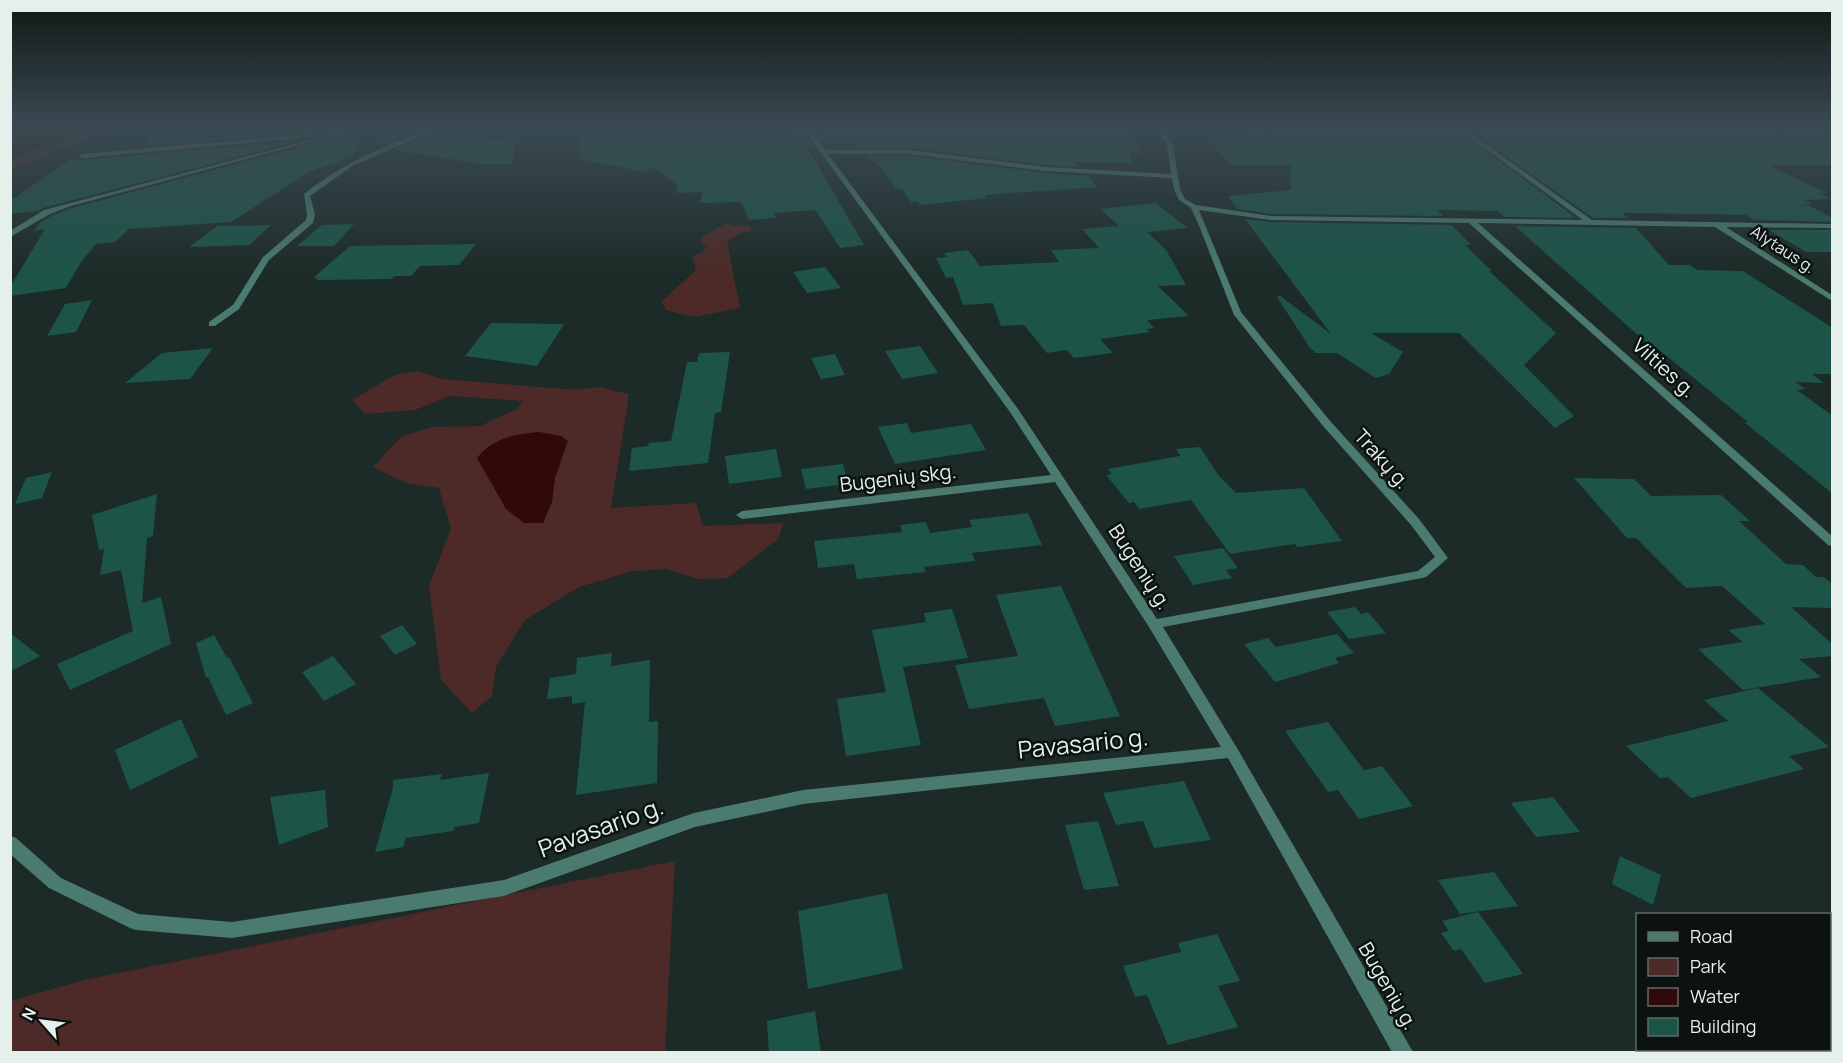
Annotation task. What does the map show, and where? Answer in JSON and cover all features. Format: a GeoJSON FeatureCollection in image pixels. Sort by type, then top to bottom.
{"type":"FeatureCollection","features":[{"type":"Feature","properties":{"kind":"street"},"geometry":{"type":"LineString","coordinates":[[10,235],[47,212],[173,178]]}},
{"type":"Feature","properties":{"kind":"street"},"geometry":{"type":"LineString","coordinates":[[212,324],[236,307],[266,259],[310,221],[311,214],[306,195],[325,178]]}},
{"type":"Feature","properties":{"kind":"street","name":"Bugenių g."},"geometry":{"type":"LineString","coordinates":[[845,178],[1014,411],[1154,624],[1232,752],[1403,1053]]}},
{"type":"Feature","properties":{"kind":"street","name":"Trakų g."},"geometry":{"type":"LineString","coordinates":[[1154,624],[1422,574],[1442,558],[1415,522],[1327,424],[1237,313],[1194,207],[1182,200],[1177,189],[1176,178]]}},
{"type":"Feature","properties":{"kind":"street"},"geometry":{"type":"LineString","coordinates":[[1529,178],[1590,222]]}},
{"type":"Feature","properties":{"kind":"street"},"geometry":{"type":"LineString","coordinates":[[1194,207],[1271,218],[1833,226]]}},
{"type":"Feature","properties":{"kind":"street","name":"Vilties g."},"geometry":{"type":"LineString","coordinates":[[1471,221],[1833,542]]}},
{"type":"Feature","properties":{"kind":"street","name":"Alytaus g."},"geometry":{"type":"LineString","coordinates":[[1718,225],[1833,298]]}},
{"type":"Feature","properties":{"kind":"street","name":"Bugenių skg."},"geometry":{"type":"LineString","coordinates":[[742,515],[1058,478]]}},
{"type":"Feature","properties":{"kind":"street","name":"Pavasario g."},"geometry":{"type":"LineString","coordinates":[[10,843],[55,883],[136,922],[232,930],[504,888],[694,820],[803,797],[1232,752]]}},
{"type":"Feature","properties":{"kind":"green space"},"geometry":{"type":"Polygon","coordinates":[[[726,223],[736,226],[749,225],[751,231],[740,233],[727,242],[740,308],[693,317],[666,310],[662,301],[696,270],[692,257],[708,246],[701,243],[701,238],[726,223]]]}},
{"type":"Feature","properties":{"kind":"green space"},"geometry":{"type":"Polygon","coordinates":[[[419,371],[441,379],[576,390],[598,387],[629,394],[611,508],[696,503],[703,526],[783,523],[779,538],[728,578],[698,579],[667,569],[633,571],[579,587],[525,620],[496,667],[492,696],[472,713],[441,680],[429,586],[451,528],[439,488],[406,483],[373,467],[402,436],[433,427],[480,426],[517,409],[523,401],[449,396],[415,410],[365,414],[352,400],[395,375],[419,371]],[[562,461],[494,484],[506,509],[552,502],[555,477],[562,461]]]}},
{"type":"Feature","properties":{"kind":"green space"},"geometry":{"type":"Polygon","coordinates":[[[675,861],[665,1052],[11,1052],[10,1001],[89,979],[675,861]]]}},
{"type":"Feature","properties":{"kind":"water"},"geometry":{"type":"Polygon","coordinates":[[[539,432],[561,436],[568,441],[555,477],[552,502],[543,523],[524,523],[506,509],[477,458],[490,446],[505,438],[539,432]]]}},
{"type":"Feature","properties":{"kind":"building"},"geometry":{"type":"Polygon","coordinates":[[[44,178],[159,178],[38,211],[10,214],[10,201],[44,178]]]}},
{"type":"Feature","properties":{"kind":"building"},"geometry":{"type":"Polygon","coordinates":[[[186,178],[300,178],[231,222],[129,229],[115,242],[96,244],[81,262],[66,288],[10,296],[10,287],[45,229],[34,231],[41,222],[72,208],[186,178]]]}},
{"type":"Feature","properties":{"kind":"building"},"geometry":{"type":"Polygon","coordinates":[[[668,178],[825,178],[864,245],[840,248],[817,212],[813,210],[774,213],[776,218],[749,220],[741,202],[700,203],[703,192],[676,193],[678,186],[668,178]]]}},
{"type":"Feature","properties":{"kind":"building"},"geometry":{"type":"Polygon","coordinates":[[[888,178],[1089,178],[1097,187],[984,195],[987,198],[920,205],[918,202],[911,202],[902,189],[897,189],[888,178]]]}},
{"type":"Feature","properties":{"kind":"building"},"geometry":{"type":"Polygon","coordinates":[[[1291,178],[1522,178],[1576,218],[1504,217],[1498,211],[1437,210],[1443,216],[1271,214],[1237,209],[1228,196],[1291,190],[1291,178]]]}},
{"type":"Feature","properties":{"kind":"building"},"geometry":{"type":"Polygon","coordinates":[[[1536,178],[1795,178],[1827,193],[1820,193],[1832,199],[1804,200],[1813,204],[1806,204],[1833,218],[1833,222],[1754,220],[1746,215],[1703,214],[1622,213],[1628,218],[1593,218],[1536,178]]]}},
{"type":"Feature","properties":{"kind":"building"},"geometry":{"type":"Polygon","coordinates":[[[1155,203],[1188,228],[1147,232],[1166,250],[1186,285],[1158,286],[1189,316],[1147,320],[1154,328],[1146,329],[1150,332],[1100,339],[1113,353],[1074,358],[1067,350],[1047,353],[1024,325],[1001,326],[993,303],[963,305],[953,277],[946,278],[936,258],[947,257],[944,253],[968,250],[980,266],[1059,262],[1051,250],[1099,248],[1082,229],[1119,226],[1100,209],[1155,203]]]}},
{"type":"Feature","properties":{"kind":"building"},"geometry":{"type":"Polygon","coordinates":[[[1245,219],[1271,222],[1452,225],[1471,245],[1465,245],[1492,271],[1489,271],[1556,333],[1524,365],[1574,416],[1555,428],[1459,333],[1371,333],[1403,352],[1389,374],[1376,378],[1337,353],[1314,353],[1277,297],[1279,295],[1331,334],[1245,219]]]}},
{"type":"Feature","properties":{"kind":"building"},"geometry":{"type":"Polygon","coordinates":[[[354,224],[334,246],[297,246],[322,225],[354,224]]]}},
{"type":"Feature","properties":{"kind":"building"},"geometry":{"type":"Polygon","coordinates":[[[271,225],[249,245],[189,247],[217,226],[271,225]]]}},
{"type":"Feature","properties":{"kind":"building"},"geometry":{"type":"Polygon","coordinates":[[[1515,226],[1636,228],[1669,265],[1690,265],[1697,270],[1743,271],[1833,328],[1833,374],[1812,374],[1824,383],[1795,382],[1806,389],[1797,390],[1833,416],[1833,494],[1658,349],[1648,344],[1515,226]]]}},
{"type":"Feature","properties":{"kind":"building"},"geometry":{"type":"Polygon","coordinates":[[[1769,230],[1833,230],[1833,252],[1806,252],[1769,230]]]}},
{"type":"Feature","properties":{"kind":"building"},"geometry":{"type":"Polygon","coordinates":[[[476,244],[459,265],[420,266],[411,276],[394,276],[392,279],[315,280],[318,278],[313,278],[350,246],[476,244]]]}},
{"type":"Feature","properties":{"kind":"building"},"geometry":{"type":"Polygon","coordinates":[[[825,267],[841,288],[807,293],[793,272],[825,267]]]}},
{"type":"Feature","properties":{"kind":"building"},"geometry":{"type":"Polygon","coordinates":[[[92,300],[76,332],[47,336],[65,304],[92,300]]]}},
{"type":"Feature","properties":{"kind":"building"},"geometry":{"type":"Polygon","coordinates":[[[491,323],[564,324],[537,366],[465,356],[491,323]]]}},
{"type":"Feature","properties":{"kind":"building"},"geometry":{"type":"Polygon","coordinates":[[[920,346],[938,373],[902,379],[885,351],[920,346]]]}},
{"type":"Feature","properties":{"kind":"building"},"geometry":{"type":"Polygon","coordinates":[[[213,348],[190,379],[125,383],[162,353],[213,348]]]}},
{"type":"Feature","properties":{"kind":"building"},"geometry":{"type":"Polygon","coordinates":[[[730,352],[721,412],[715,413],[708,463],[629,471],[632,448],[648,446],[649,443],[671,441],[687,362],[697,362],[699,353],[730,352]]]}},
{"type":"Feature","properties":{"kind":"building"},"geometry":{"type":"Polygon","coordinates":[[[835,354],[845,375],[821,379],[811,358],[835,354]]]}},
{"type":"Feature","properties":{"kind":"building"},"geometry":{"type":"Polygon","coordinates":[[[907,423],[911,433],[971,424],[986,450],[895,464],[878,427],[907,423]]]}},
{"type":"Feature","properties":{"kind":"building"},"geometry":{"type":"Polygon","coordinates":[[[1200,447],[1219,476],[1236,493],[1304,488],[1342,541],[1297,547],[1295,544],[1230,554],[1191,500],[1139,509],[1134,502],[1129,503],[1106,475],[1112,474],[1108,469],[1180,456],[1176,449],[1200,447]]]}},
{"type":"Feature","properties":{"kind":"building"},"geometry":{"type":"Polygon","coordinates":[[[776,449],[782,477],[729,484],[725,456],[776,449]]]}},
{"type":"Feature","properties":{"kind":"building"},"geometry":{"type":"Polygon","coordinates":[[[843,464],[848,484],[806,489],[801,469],[843,464]]]}},
{"type":"Feature","properties":{"kind":"building"},"geometry":{"type":"Polygon","coordinates":[[[52,472],[42,498],[15,504],[26,478],[52,472]]]}},
{"type":"Feature","properties":{"kind":"building"},"geometry":{"type":"Polygon","coordinates":[[[1574,478],[1634,479],[1651,496],[1721,495],[1750,521],[1739,521],[1786,564],[1803,565],[1816,577],[1824,577],[1833,585],[1833,608],[1791,607],[1833,645],[1833,656],[1799,659],[1821,677],[1743,690],[1698,649],[1743,642],[1728,630],[1765,624],[1722,586],[1686,588],[1636,538],[1627,538],[1574,478]]]}},
{"type":"Feature","properties":{"kind":"building"},"geometry":{"type":"Polygon","coordinates":[[[157,494],[153,536],[147,538],[142,603],[161,597],[171,644],[70,690],[57,664],[133,631],[121,570],[100,575],[104,549],[99,550],[92,515],[157,494]]]}},
{"type":"Feature","properties":{"kind":"building"},"geometry":{"type":"Polygon","coordinates":[[[1028,513],[1042,545],[972,553],[975,561],[924,567],[926,572],[857,579],[854,564],[818,568],[814,541],[902,532],[900,525],[926,522],[930,533],[972,527],[969,520],[1028,513]]]}},
{"type":"Feature","properties":{"kind":"building"},"geometry":{"type":"Polygon","coordinates":[[[1223,548],[1238,568],[1226,570],[1232,578],[1193,585],[1174,556],[1223,548]]]}},
{"type":"Feature","properties":{"kind":"building"},"geometry":{"type":"Polygon","coordinates":[[[1061,586],[1120,716],[1055,726],[1044,698],[969,709],[955,665],[1018,656],[996,595],[1061,586]]]}},
{"type":"Feature","properties":{"kind":"building"},"geometry":{"type":"Polygon","coordinates":[[[1355,607],[1361,614],[1368,612],[1386,633],[1349,639],[1327,612],[1355,607]]]}},
{"type":"Feature","properties":{"kind":"building"},"geometry":{"type":"Polygon","coordinates":[[[952,609],[968,658],[903,667],[921,745],[846,756],[837,699],[886,692],[872,630],[926,622],[924,613],[952,609]]]}},
{"type":"Feature","properties":{"kind":"building"},"geometry":{"type":"Polygon","coordinates":[[[402,625],[417,644],[395,655],[380,636],[402,625]]]}},
{"type":"Feature","properties":{"kind":"building"},"geometry":{"type":"Polygon","coordinates":[[[10,633],[40,656],[10,672],[10,633]]]}},
{"type":"Feature","properties":{"kind":"building"},"geometry":{"type":"Polygon","coordinates":[[[1337,634],[1354,653],[1335,658],[1339,663],[1275,682],[1244,644],[1268,638],[1276,647],[1337,634]]]}},
{"type":"Feature","properties":{"kind":"building"},"geometry":{"type":"Polygon","coordinates":[[[214,635],[227,658],[229,657],[253,703],[226,715],[208,677],[206,678],[196,643],[214,635]]]}},
{"type":"Feature","properties":{"kind":"building"},"geometry":{"type":"Polygon","coordinates":[[[612,653],[611,666],[650,660],[649,722],[658,721],[657,783],[576,795],[585,702],[572,704],[572,696],[547,699],[550,678],[576,674],[577,658],[612,653]]]}},
{"type":"Feature","properties":{"kind":"building"},"geometry":{"type":"Polygon","coordinates":[[[333,656],[356,684],[324,701],[302,672],[333,656]]]}},
{"type":"Feature","properties":{"kind":"building"},"geometry":{"type":"Polygon","coordinates":[[[1758,688],[1829,747],[1789,756],[1804,769],[1691,798],[1668,777],[1660,778],[1626,746],[1728,721],[1704,700],[1758,688]]]}},
{"type":"Feature","properties":{"kind":"building"},"geometry":{"type":"Polygon","coordinates":[[[181,719],[198,757],[130,790],[115,750],[181,719]]]}},
{"type":"Feature","properties":{"kind":"building"},"geometry":{"type":"Polygon","coordinates":[[[1328,722],[1364,770],[1382,766],[1413,806],[1359,819],[1338,790],[1328,792],[1285,731],[1328,722]]]}},
{"type":"Feature","properties":{"kind":"building"},"geometry":{"type":"Polygon","coordinates":[[[489,773],[479,823],[455,827],[453,831],[406,838],[403,847],[375,852],[393,788],[393,780],[442,774],[440,780],[489,773]]]}},
{"type":"Feature","properties":{"kind":"building"},"geometry":{"type":"Polygon","coordinates":[[[1184,781],[1211,840],[1154,848],[1143,821],[1116,825],[1103,793],[1184,781]]]}},
{"type":"Feature","properties":{"kind":"building"},"geometry":{"type":"Polygon","coordinates":[[[325,790],[328,827],[279,845],[270,797],[325,790]]]}},
{"type":"Feature","properties":{"kind":"building"},"geometry":{"type":"Polygon","coordinates":[[[1553,797],[1580,832],[1536,837],[1511,803],[1553,797]]]}},
{"type":"Feature","properties":{"kind":"building"},"geometry":{"type":"Polygon","coordinates":[[[1098,821],[1119,886],[1084,890],[1065,825],[1098,821]]]}},
{"type":"Feature","properties":{"kind":"building"},"geometry":{"type":"Polygon","coordinates":[[[1620,856],[1661,875],[1653,905],[1612,884],[1620,856]]]}},
{"type":"Feature","properties":{"kind":"building"},"geometry":{"type":"Polygon","coordinates":[[[1494,872],[1518,906],[1460,914],[1438,880],[1494,872]]]}},
{"type":"Feature","properties":{"kind":"building"},"geometry":{"type":"Polygon","coordinates":[[[887,893],[903,969],[808,989],[798,911],[887,893]]]}},
{"type":"Feature","properties":{"kind":"building"},"geometry":{"type":"Polygon","coordinates":[[[1478,912],[1523,974],[1485,983],[1461,949],[1454,951],[1441,933],[1449,931],[1442,921],[1478,912]]]}},
{"type":"Feature","properties":{"kind":"building"},"geometry":{"type":"Polygon","coordinates":[[[1217,934],[1240,981],[1218,986],[1238,1027],[1168,1045],[1147,995],[1135,997],[1123,966],[1181,952],[1178,943],[1217,934]]]}},
{"type":"Feature","properties":{"kind":"building"},"geometry":{"type":"Polygon","coordinates":[[[815,1011],[821,1053],[769,1053],[767,1021],[815,1011]]]}}]}
